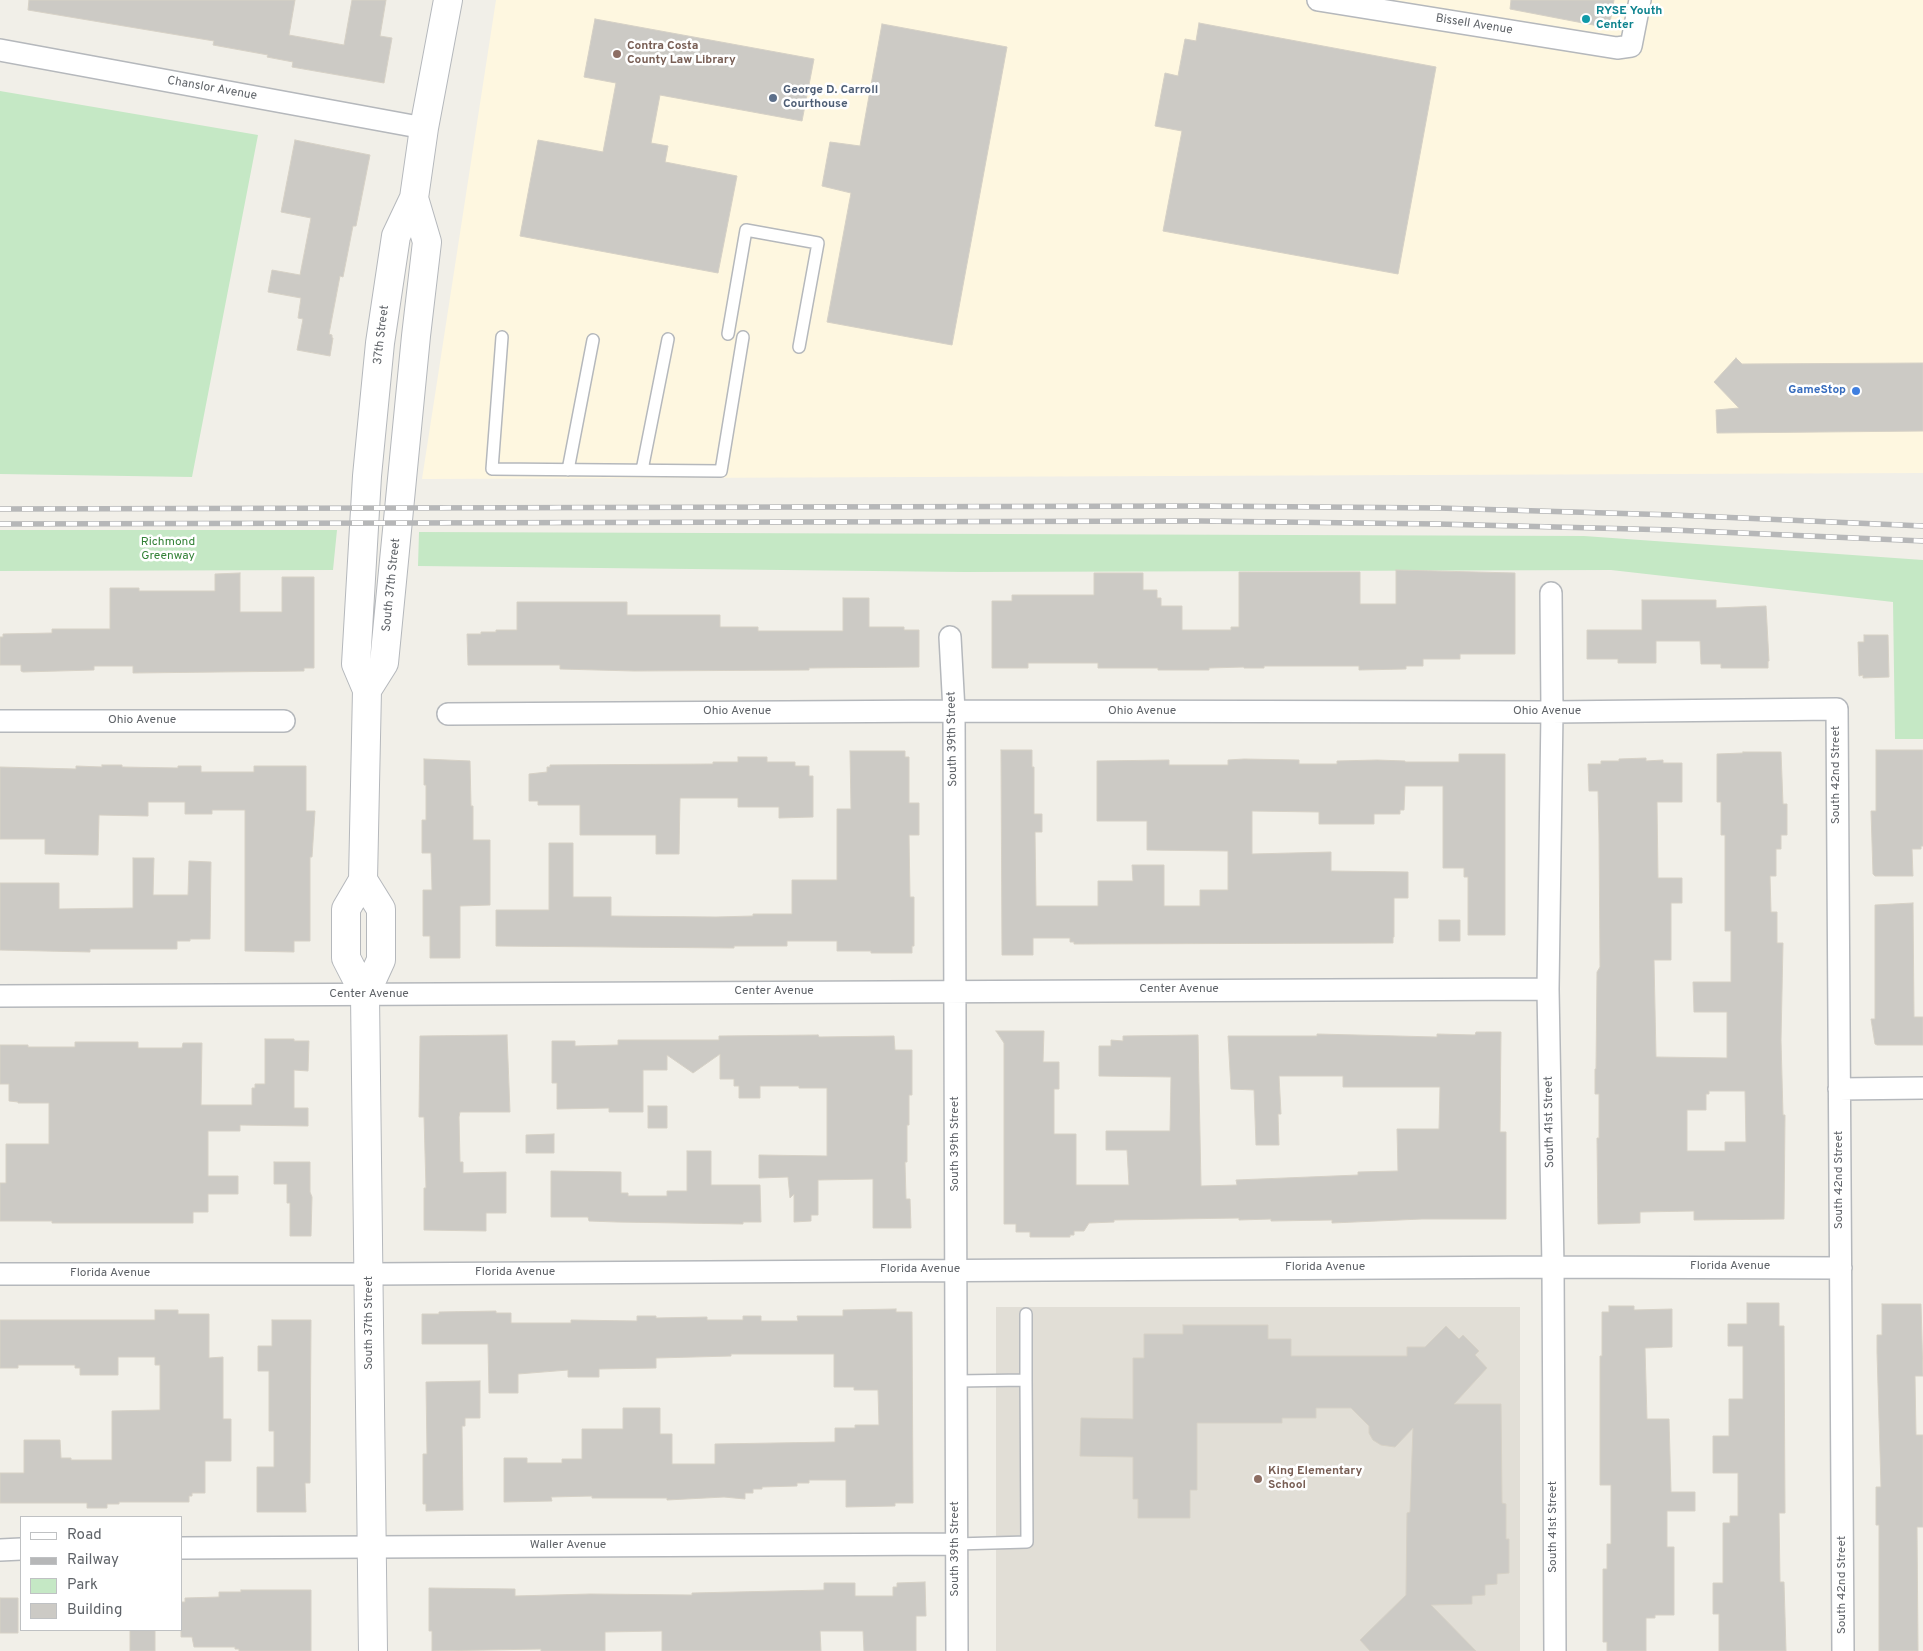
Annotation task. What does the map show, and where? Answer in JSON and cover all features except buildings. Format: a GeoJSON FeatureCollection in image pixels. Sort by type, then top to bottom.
{"type":"FeatureCollection","features":[{"type":"Feature","properties":{"kind":"street","name":"37th Street"},"geometry":{"type":"LineString","coordinates":[[367,476],[380,343],[396,236],[414,198],[424,128],[448,0]]}},
{"type":"Feature","properties":{"kind":"street","name":"Bissell Avenue"},"geometry":{"type":"LineString","coordinates":[[1318,0],[1617,48],[1631,46],[1640,0]]}},
{"type":"Feature","properties":{"kind":"street","name":"Chanslor Avenue"},"geometry":{"type":"LineString","coordinates":[[0,50],[424,128]]}},
{"type":"Feature","properties":{"kind":"street","name":"37th Street"},"geometry":{"type":"LineString","coordinates":[[403,475],[427,242],[414,198]]}},
{"type":"Feature","properties":{"kind":"street","name":"South 37th Street"},"geometry":{"type":"LineString","coordinates":[[367,690],[384,663],[403,475]]}},
{"type":"Feature","properties":{"kind":"street","name":"South 37th Street"},"geometry":{"type":"LineString","coordinates":[[365,994],[346,958],[346,909],[363,880],[367,690],[356,664],[367,476]]}},
{"type":"Feature","properties":{"kind":"street","name":"South 41st Street"},"geometry":{"type":"LineString","coordinates":[[1551,593],[1552,712],[1548,989],[1555,1651]]}},
{"type":"Feature","properties":{"kind":"street","name":"South 39th Street"},"geometry":{"type":"LineString","coordinates":[[950,637],[954,711],[957,1651]]}},
{"type":"Feature","properties":{"kind":"street","name":"Ohio Avenue"},"geometry":{"type":"LineString","coordinates":[[448,714],[954,711],[1552,712],[1837,709]]}},
{"type":"Feature","properties":{"kind":"street","name":"South 42nd Street"},"geometry":{"type":"LineString","coordinates":[[1837,709],[1844,1651]]}},
{"type":"Feature","properties":{"kind":"street","name":"Ohio Avenue"},"geometry":{"type":"LineString","coordinates":[[0,721],[284,721]]}},
{"type":"Feature","properties":{"kind":"street","name":"South 37th Street"},"geometry":{"type":"LineString","coordinates":[[363,880],[381,909],[381,960],[365,994],[370,1274],[373,1651]]}},
{"type":"Feature","properties":{"kind":"street","name":"Center Avenue"},"geometry":{"type":"LineString","coordinates":[[0,996],[1548,989]]}},
{"type":"Feature","properties":{"kind":"street"},"geometry":{"type":"LineString","coordinates":[[1839,1089],[1923,1088]]}},
{"type":"Feature","properties":{"kind":"street","name":"Florida Avenue"},"geometry":{"type":"LineString","coordinates":[[0,1274],[370,1274],[1552,1266],[1841,1268]]}},
{"type":"Feature","properties":{"kind":"street","name":"Waller Avenue"},"geometry":{"type":"LineString","coordinates":[[182,1548],[956,1544]]}},
{"type":"Feature","properties":{"kind":"street"},"geometry":{"type":"LineString","coordinates":[[0,1550],[20,1549]]}},
{"type":"Feature","properties":{"kind":"lane"},"geometry":{"type":"LineString","coordinates":[[728,334],[746,230],[818,242],[798,347]]}},
{"type":"Feature","properties":{"kind":"lane"},"geometry":{"type":"LineString","coordinates":[[502,338],[492,469],[721,471],[743,337]]}},
{"type":"Feature","properties":{"kind":"lane"},"geometry":{"type":"LineString","coordinates":[[642,470],[668,339]]}},
{"type":"Feature","properties":{"kind":"lane"},"geometry":{"type":"LineString","coordinates":[[568,470],[593,340]]}},
{"type":"Feature","properties":{"kind":"lane"},"geometry":{"type":"LineString","coordinates":[[956,1544],[1027,1542],[1026,1314]]}},
{"type":"Feature","properties":{"kind":"lane"},"geometry":{"type":"LineString","coordinates":[[957,1381],[1026,1380]]}},
{"type":"Feature","properties":{"kind":"shaded area"},"geometry":{"type":"Polygon","coordinates":[[[496,0],[1923,0],[1923,473],[422,479],[496,0]]]}},
{"type":"Feature","properties":{"kind":"shaded area","name":"King Elementary School"},"geometry":{"type":"Polygon","coordinates":[[[996,1307],[1520,1307],[1520,1651],[996,1651],[996,1307]]]}},
{"type":"Feature","properties":{"kind":"green space"},"geometry":{"type":"Polygon","coordinates":[[[0,91],[258,135],[192,477],[0,474],[0,91]]]}},
{"type":"Feature","properties":{"kind":"green space","name":"Richmond Greenway"},"geometry":{"type":"Polygon","coordinates":[[[0,530],[337,530],[333,570],[0,571],[0,530]]]}},
{"type":"Feature","properties":{"kind":"green space"},"geometry":{"type":"Polygon","coordinates":[[[419,532],[1584,536],[1923,560],[1923,739],[1895,739],[1893,602],[1611,570],[965,572],[418,566],[419,532]]]}},
{"type":"Feature","properties":{"kind":"railway"},"geometry":{"type":"LineString","coordinates":[[0,509],[1201,506],[1438,508],[1674,515],[1923,526]]}},
{"type":"Feature","properties":{"kind":"railway"},"geometry":{"type":"LineString","coordinates":[[0,524],[1201,521],[1673,530],[1923,541]]}},
{"type":"Feature","properties":{"kind":"place","name":"RYSE Youth Center"},"geometry":{"type":"Point","coordinates":[1586,19]}},
{"type":"Feature","properties":{"kind":"place","name":"Contra Costa County Law Library"},"geometry":{"type":"Point","coordinates":[617,54]}},
{"type":"Feature","properties":{"kind":"place","name":"George D. Carroll Courthouse"},"geometry":{"type":"Point","coordinates":[773,98]}},
{"type":"Feature","properties":{"kind":"place","name":"GameStop"},"geometry":{"type":"Point","coordinates":[1856,391]}},
{"type":"Feature","properties":{"kind":"place","name":"King Elementary School"},"geometry":{"type":"Point","coordinates":[1258,1479]}}]}
